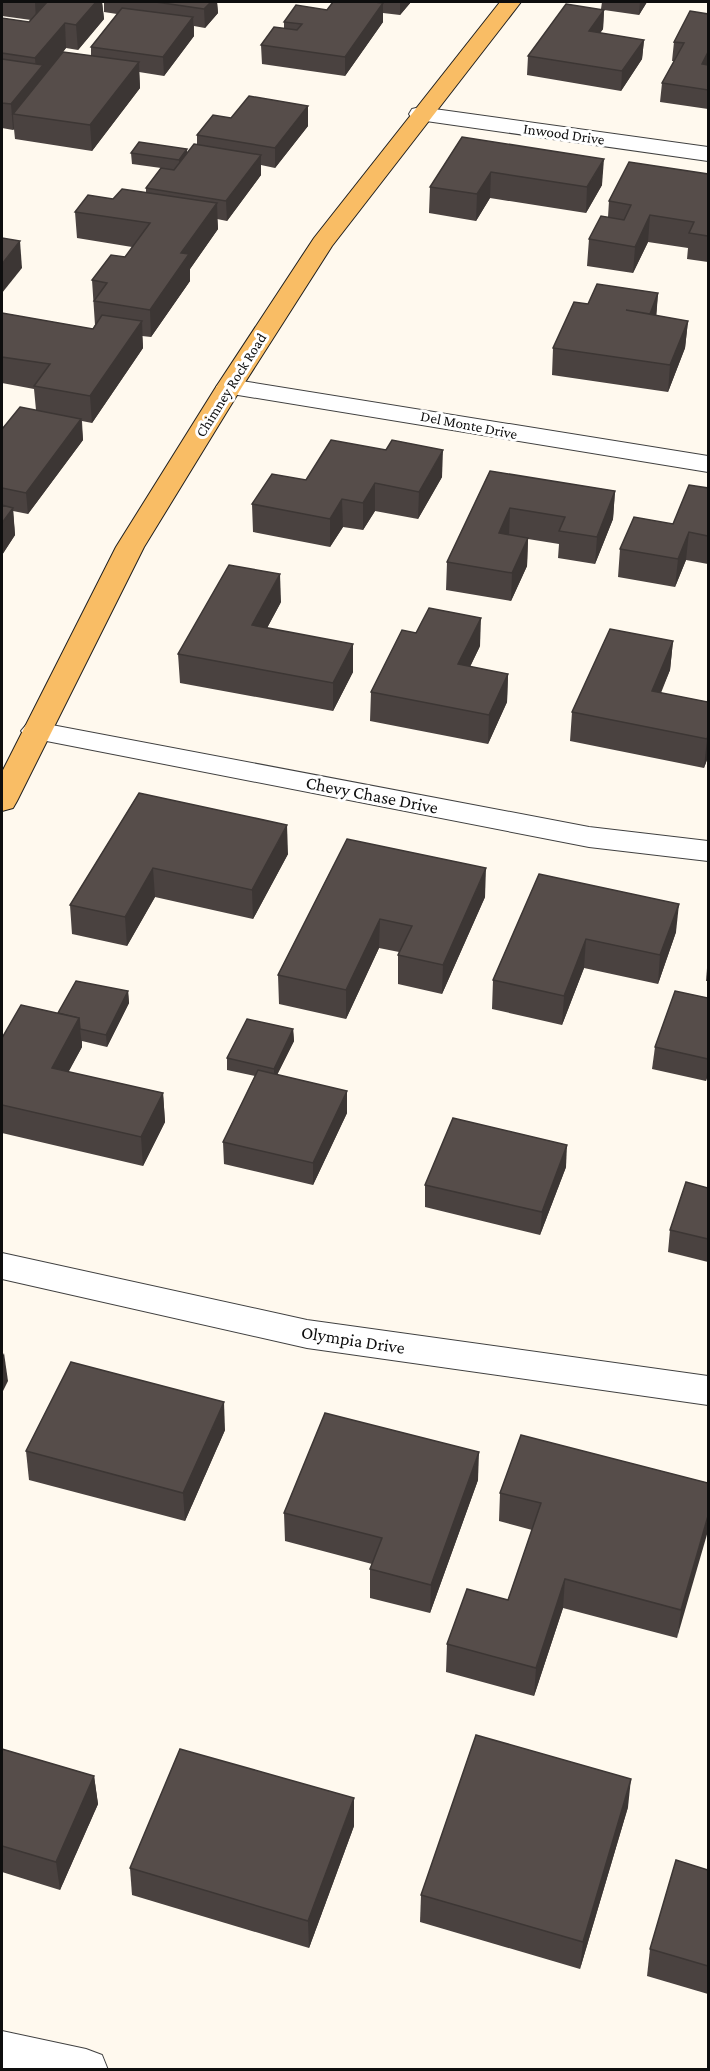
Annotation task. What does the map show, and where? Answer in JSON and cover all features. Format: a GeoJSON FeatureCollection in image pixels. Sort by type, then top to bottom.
{"type":"FeatureCollection","features":[{"type":"Feature","properties":{"kind":"main road","name":"Chimney Rock Road"},"geometry":{"type":"LineString","coordinates":[[2,801],[130,547],[229,387],[322,243],[420,114],[511,2]]}},
{"type":"Feature","properties":{"kind":"street","name":"Inwood Drive"},"geometry":{"type":"LineString","coordinates":[[420,114],[708,154]]}},
{"type":"Feature","properties":{"kind":"street","name":"Del Monte Drive"},"geometry":{"type":"LineString","coordinates":[[229,387],[365,405],[600,449],[708,464]]}},
{"type":"Feature","properties":{"kind":"street","name":"Chevy Chase Drive"},"geometry":{"type":"LineString","coordinates":[[36,731],[590,837],[708,851]]}},
{"type":"Feature","properties":{"kind":"street","name":"Olympia Drive"},"geometry":{"type":"LineString","coordinates":[[2,1266],[307,1334],[708,1391]]}},
{"type":"Feature","properties":{"kind":"street"},"geometry":{"type":"LineString","coordinates":[[2,2052],[86,2070]]}},
{"type":"Feature","properties":{"kind":"building"},"geometry":{"type":"Polygon","coordinates":[[[47,2],[96,2],[76,25],[65,23],[35,58],[2,53],[2,18],[29,22],[47,2]]]}},
{"type":"Feature","properties":{"kind":"building"},"geometry":{"type":"Polygon","coordinates":[[[156,2],[211,2],[204,9],[156,2]]]}},
{"type":"Feature","properties":{"kind":"building"},"geometry":{"type":"Polygon","coordinates":[[[333,2],[383,3],[345,57],[261,45],[274,27],[297,30],[302,24],[284,22],[296,5],[327,10],[333,2]]]}},
{"type":"Feature","properties":{"kind":"building"},"geometry":{"type":"Polygon","coordinates":[[[566,4],[604,10],[589,31],[644,40],[622,71],[528,56],[566,4]]]}},
{"type":"Feature","properties":{"kind":"building"},"geometry":{"type":"Polygon","coordinates":[[[122,8],[193,17],[163,57],[91,47],[122,8]]]}},
{"type":"Feature","properties":{"kind":"building"},"geometry":{"type":"Polygon","coordinates":[[[690,11],[708,14],[708,52],[702,64],[708,65],[708,90],[662,83],[684,43],[674,42],[690,11]]]}},
{"type":"Feature","properties":{"kind":"building"},"geometry":{"type":"Polygon","coordinates":[[[63,52],[139,62],[90,125],[13,114],[63,52]]]}},
{"type":"Feature","properties":{"kind":"building"},"geometry":{"type":"Polygon","coordinates":[[[2,59],[43,65],[11,104],[2,103],[2,59]]]}},
{"type":"Feature","properties":{"kind":"building"},"geometry":{"type":"Polygon","coordinates":[[[249,96],[308,106],[275,148],[197,135],[213,115],[231,118],[249,96]]]}},
{"type":"Feature","properties":{"kind":"building"},"geometry":{"type":"Polygon","coordinates":[[[462,137],[604,159],[587,187],[491,172],[477,194],[430,187],[462,137]]]}},
{"type":"Feature","properties":{"kind":"building"},"geometry":{"type":"Polygon","coordinates":[[[139,142],[187,149],[179,160],[131,153],[139,142]]]}},
{"type":"Feature","properties":{"kind":"building"},"geometry":{"type":"Polygon","coordinates":[[[194,144],[261,155],[226,201],[146,188],[161,168],[174,170],[194,144]]]}},
{"type":"Feature","properties":{"kind":"building"},"geometry":{"type":"Polygon","coordinates":[[[629,162],[708,174],[708,236],[689,233],[694,222],[650,215],[635,247],[589,239],[601,216],[624,220],[631,205],[609,201],[629,162]]]}},
{"type":"Feature","properties":{"kind":"building"},"geometry":{"type":"Polygon","coordinates":[[[122,189],[217,203],[181,253],[189,254],[150,310],[94,301],[107,283],[92,280],[111,255],[125,257],[150,223],[75,212],[88,195],[113,199],[122,189]]]}},
{"type":"Feature","properties":{"kind":"building"},"geometry":{"type":"Polygon","coordinates":[[[2,238],[20,241],[2,264],[2,238]]]}},
{"type":"Feature","properties":{"kind":"building"},"geometry":{"type":"Polygon","coordinates":[[[597,284],[658,293],[650,314],[626,310],[688,321],[670,365],[553,348],[574,302],[588,304],[597,284]]]}},
{"type":"Feature","properties":{"kind":"building"},"geometry":{"type":"Polygon","coordinates":[[[2,313],[93,329],[102,315],[142,321],[90,396],[34,386],[50,364],[2,357],[2,313]]]}},
{"type":"Feature","properties":{"kind":"building"},"geometry":{"type":"Polygon","coordinates":[[[20,407],[81,419],[26,493],[2,488],[2,428],[20,407]]]}},
{"type":"Feature","properties":{"kind":"building"},"geometry":{"type":"Polygon","coordinates":[[[331,440],[386,450],[392,440],[443,450],[419,492],[375,483],[363,503],[342,499],[330,519],[252,504],[272,474],[306,480],[331,440]]]}},
{"type":"Feature","properties":{"kind":"building"},"geometry":{"type":"Polygon","coordinates":[[[490,471],[615,491],[597,537],[559,531],[565,517],[510,508],[499,533],[528,538],[512,573],[447,562],[490,471]]]}},
{"type":"Feature","properties":{"kind":"building"},"geometry":{"type":"Polygon","coordinates":[[[689,485],[708,488],[708,536],[689,532],[678,559],[620,549],[634,517],[673,524],[689,485]]]}},
{"type":"Feature","properties":{"kind":"building"},"geometry":{"type":"Polygon","coordinates":[[[2,505],[13,508],[2,523],[2,505]]]}},
{"type":"Feature","properties":{"kind":"building"},"geometry":{"type":"Polygon","coordinates":[[[229,565],[280,574],[252,625],[353,644],[333,683],[178,654],[229,565]]]}},
{"type":"Feature","properties":{"kind":"building"},"geometry":{"type":"Polygon","coordinates":[[[429,608],[481,618],[458,664],[508,674],[489,715],[371,692],[402,630],[416,633],[429,608]]]}},
{"type":"Feature","properties":{"kind":"building"},"geometry":{"type":"Polygon","coordinates":[[[610,629],[673,641],[652,691],[708,702],[707,739],[572,712],[610,629]]]}},
{"type":"Feature","properties":{"kind":"building"},"geometry":{"type":"Polygon","coordinates":[[[139,793],[287,825],[252,890],[153,868],[125,917],[70,905],[139,793]]]}},
{"type":"Feature","properties":{"kind":"building"},"geometry":{"type":"Polygon","coordinates":[[[347,839],[486,868],[443,965],[398,955],[412,926],[380,919],[346,990],[278,975],[347,839]]]}},
{"type":"Feature","properties":{"kind":"building"},"geometry":{"type":"Polygon","coordinates":[[[539,874],[679,904],[660,955],[586,939],[564,996],[493,980],[539,874]]]}},
{"type":"Feature","properties":{"kind":"building"},"geometry":{"type":"Polygon","coordinates":[[[76,981],[128,991],[106,1035],[80,1029],[79,1018],[58,1013],[76,981]]]}},
{"type":"Feature","properties":{"kind":"building"},"geometry":{"type":"Polygon","coordinates":[[[675,991],[708,998],[708,1059],[655,1047],[675,991]]]}},
{"type":"Feature","properties":{"kind":"building"},"geometry":{"type":"Polygon","coordinates":[[[21,1005],[79,1018],[52,1068],[163,1093],[141,1137],[2,1105],[2,1038],[21,1005]]]}},
{"type":"Feature","properties":{"kind":"building"},"geometry":{"type":"Polygon","coordinates":[[[247,1019],[293,1029],[274,1069],[227,1058],[247,1019]]]}},
{"type":"Feature","properties":{"kind":"building"},"geometry":{"type":"Polygon","coordinates":[[[258,1070],[347,1091],[313,1163],[223,1142],[258,1070]]]}},
{"type":"Feature","properties":{"kind":"building"},"geometry":{"type":"Polygon","coordinates":[[[453,1118],[567,1145],[542,1212],[425,1185],[453,1118]]]}},
{"type":"Feature","properties":{"kind":"building"},"geometry":{"type":"Polygon","coordinates":[[[686,1182],[708,1188],[708,1239],[670,1230],[686,1182]]]}},
{"type":"Feature","properties":{"kind":"building"},"geometry":{"type":"Polygon","coordinates":[[[71,1362],[224,1402],[183,1493],[26,1451],[71,1362]]]}},
{"type":"Feature","properties":{"kind":"building"},"geometry":{"type":"Polygon","coordinates":[[[325,1413],[479,1452],[431,1585],[370,1569],[382,1538],[284,1513],[325,1413]]]}},
{"type":"Feature","properties":{"kind":"building"},"geometry":{"type":"Polygon","coordinates":[[[521,1435],[708,1483],[708,1516],[681,1610],[565,1579],[536,1668],[447,1644],[467,1589],[508,1600],[541,1503],[500,1493],[521,1435]]]}},
{"type":"Feature","properties":{"kind":"building"},"geometry":{"type":"Polygon","coordinates":[[[476,1735],[631,1779],[583,1942],[421,1895],[476,1735]]]}},
{"type":"Feature","properties":{"kind":"building"},"geometry":{"type":"Polygon","coordinates":[[[2,1749],[94,1776],[56,1862],[2,1846],[2,1749]]]}},
{"type":"Feature","properties":{"kind":"building"},"geometry":{"type":"Polygon","coordinates":[[[180,1749],[354,1798],[308,1921],[130,1868],[180,1749]]]}},
{"type":"Feature","properties":{"kind":"building"},"geometry":{"type":"Polygon","coordinates":[[[676,1860],[708,1870],[708,1966],[650,1949],[676,1860]]]}}]}
